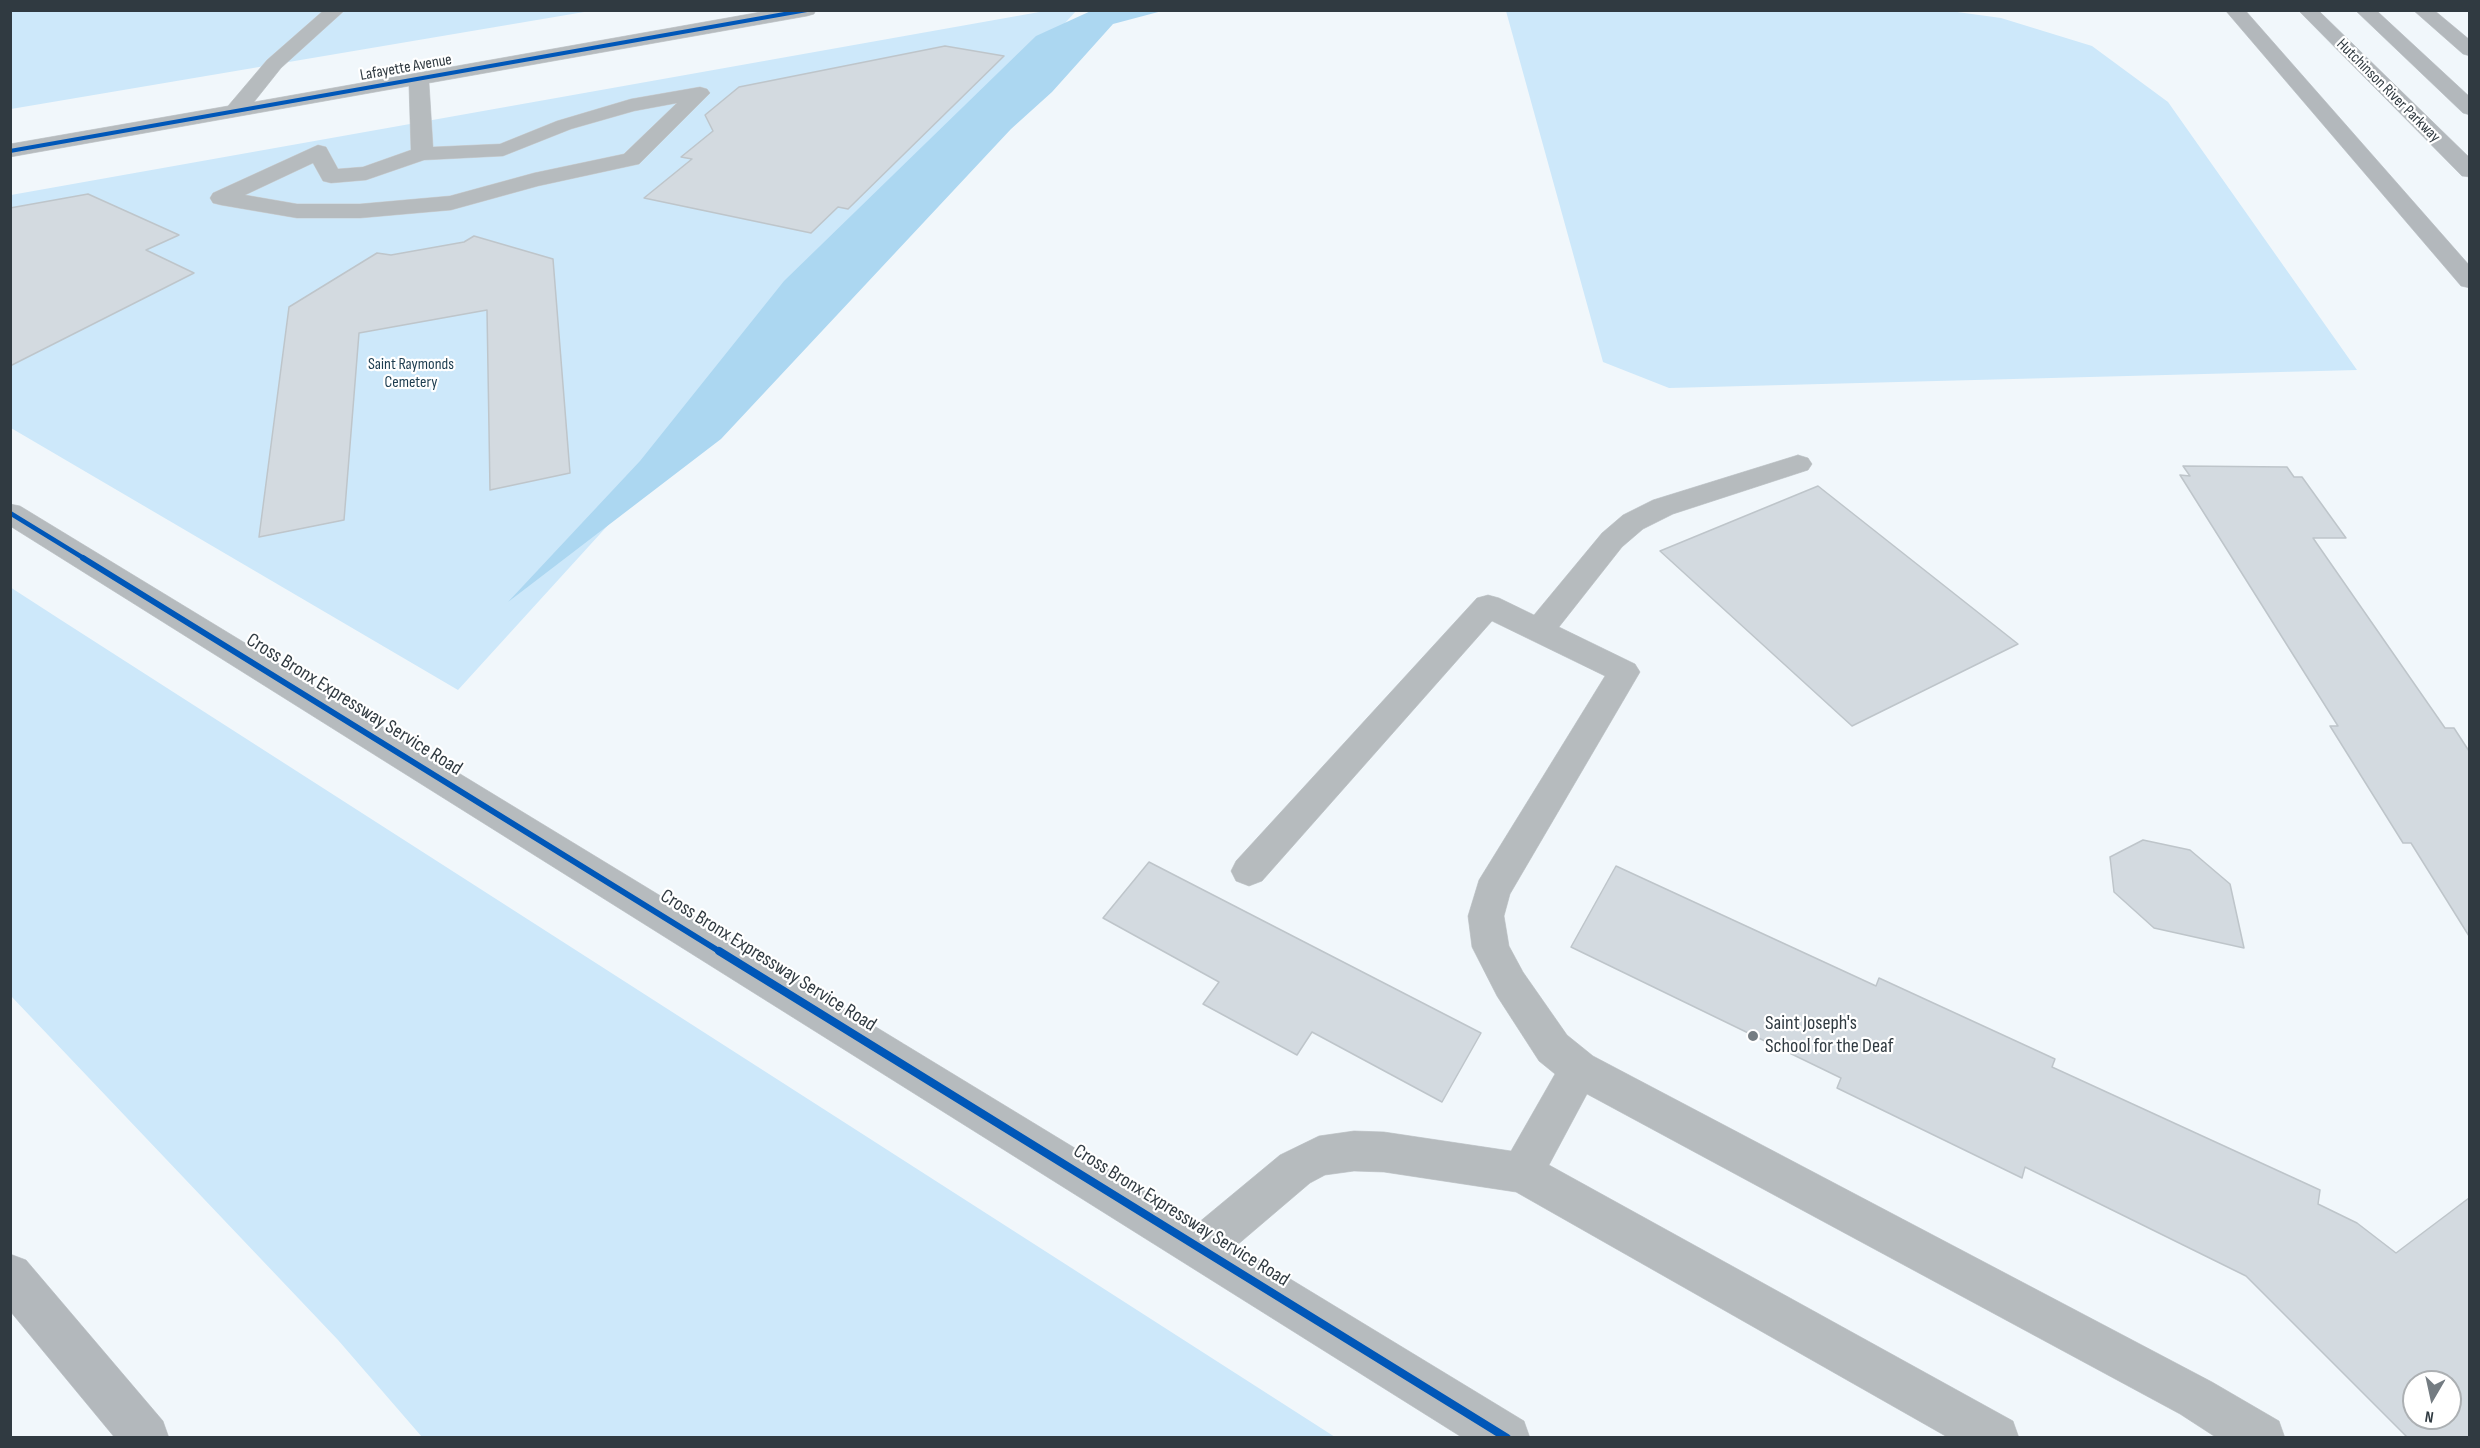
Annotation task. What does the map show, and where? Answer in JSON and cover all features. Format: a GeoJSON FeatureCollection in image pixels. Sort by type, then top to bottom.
{"type":"FeatureCollection","features":[{"type":"Feature","properties":{"kind":"highway"},"geometry":{"type":"LineString","coordinates":[[2234,10],[2469,281]]}},
{"type":"Feature","properties":{"kind":"highway","name":"Hutchinson River Parkway"},"geometry":{"type":"LineString","coordinates":[[2307,10],[2469,171]]}},
{"type":"Feature","properties":{"kind":"highway"},"geometry":{"type":"LineString","coordinates":[[2364,10],[2469,109]]}},
{"type":"Feature","properties":{"kind":"highway"},"geometry":{"type":"LineString","coordinates":[[2422,10],[2469,50]]}},
{"type":"Feature","properties":{"kind":"highway"},"geometry":{"type":"LineString","coordinates":[[10,1276],[146,1437]]}},
{"type":"Feature","properties":{"kind":"street"},"geometry":{"type":"LineString","coordinates":[[235,111],[274,64],[336,10]]}},
{"type":"Feature","properties":{"kind":"street","name":"Lafayette Avenue"},"geometry":{"type":"LineString","coordinates":[[10,151],[807,10]]}},
{"type":"Feature","properties":{"kind":"street"},"geometry":{"type":"LineString","coordinates":[[419,79],[422,154]]}},
{"type":"Feature","properties":{"kind":"street"},"geometry":{"type":"LineString","coordinates":[[700,93],[631,159],[534,180],[451,203],[360,211],[297,211],[221,198],[318,152],[331,176],[366,173],[422,154],[503,150],[527,140],[564,125],[631,105],[700,93]]}},
{"type":"Feature","properties":{"kind":"street"},"geometry":{"type":"LineString","coordinates":[[527,140],[534,180]]}},
{"type":"Feature","properties":{"kind":"street"},"geometry":{"type":"LineString","coordinates":[[1539,631],[1612,540],[1633,522],[1663,507],[1798,464]]}},
{"type":"Feature","properties":{"kind":"street","name":"Cross Bronx Expressway Service Road"},"geometry":{"type":"LineString","coordinates":[[10,513],[1507,1437]]}},
{"type":"Feature","properties":{"kind":"street"},"geometry":{"type":"LineString","coordinates":[[1249,870],[1488,606],[1624,672],[1492,891],[1486,916],[1491,947],[1510,984],[1553,1048],[1579,1070],[2196,1398],[2262,1437]]}},
{"type":"Feature","properties":{"kind":"street"},"geometry":{"type":"LineString","coordinates":[[1522,1173],[1579,1070]]}},
{"type":"Feature","properties":{"kind":"street"},"geometry":{"type":"LineString","coordinates":[[1202,1248],[1257,1199],[1295,1170],[1319,1156],[1354,1151],[1384,1152],[1522,1173],[1996,1437]]}},
{"type":"Feature","properties":{"kind":"green space"},"geometry":{"type":"Polygon","coordinates":[[[11,11],[590,11],[11,109],[11,11]]]}},
{"type":"Feature","properties":{"kind":"green space","name":"Saint Raymonds Cemetery"},"geometry":{"type":"Polygon","coordinates":[[[1045,11],[1076,11],[458,690],[11,428],[11,195],[1045,11]]]}},
{"type":"Feature","properties":{"kind":"green space"},"geometry":{"type":"Polygon","coordinates":[[[1506,11],[1950,11],[2001,18],[2092,46],[2168,102],[2357,370],[1669,388],[1603,362],[1506,11]]]}},
{"type":"Feature","properties":{"kind":"green space"},"geometry":{"type":"Polygon","coordinates":[[[10,587],[1335,1437],[422,1437],[338,1340],[11,996],[10,587]]]}},
{"type":"Feature","properties":{"kind":"shaded area"},"geometry":{"type":"Polygon","coordinates":[[[1093,10],[1162,11],[1113,24],[1052,92],[1011,129],[721,439],[508,602],[640,461],[784,281],[1036,36],[1093,10]]]}},
{"type":"Feature","properties":{"kind":"building"},"geometry":{"type":"Polygon","coordinates":[[[945,46],[1004,56],[848,209],[838,207],[811,233],[644,198],[692,159],[681,157],[713,131],[705,115],[739,87],[945,46]]]}},
{"type":"Feature","properties":{"kind":"building"},"geometry":{"type":"Polygon","coordinates":[[[88,194],[179,235],[146,250],[194,273],[10,366],[10,208],[88,194]]]}},
{"type":"Feature","properties":{"kind":"building"},"geometry":{"type":"Polygon","coordinates":[[[474,236],[553,259],[570,473],[490,490],[487,310],[359,333],[344,520],[259,537],[289,307],[377,253],[391,255],[464,242],[474,236]]]}},
{"type":"Feature","properties":{"kind":"building"},"geometry":{"type":"Polygon","coordinates":[[[2183,466],[2287,467],[2294,477],[2302,477],[2346,538],[2313,538],[2445,728],[2454,728],[2469,751],[2469,936],[2411,843],[2403,843],[2330,726],[2338,726],[2180,475],[2190,476],[2183,466]]]}},
{"type":"Feature","properties":{"kind":"building"},"geometry":{"type":"Polygon","coordinates":[[[1818,486],[2018,644],[1852,726],[1660,551],[1818,486]]]}},
{"type":"Feature","properties":{"kind":"building"},"geometry":{"type":"Polygon","coordinates":[[[2143,840],[2190,850],[2230,884],[2244,948],[2154,928],[2114,892],[2110,857],[2143,840]]]}},
{"type":"Feature","properties":{"kind":"building"},"geometry":{"type":"Polygon","coordinates":[[[1149,862],[1481,1033],[1442,1102],[1312,1032],[1297,1055],[1203,1004],[1219,982],[1103,918],[1149,862]]]}},
{"type":"Feature","properties":{"kind":"building"},"geometry":{"type":"Polygon","coordinates":[[[1616,866],[1876,986],[1879,978],[2055,1059],[2052,1067],[2320,1190],[2318,1204],[2357,1223],[2396,1253],[2469,1198],[2469,1437],[2407,1437],[2246,1276],[2025,1167],[2022,1178],[1837,1088],[1841,1078],[1571,947],[1616,866]]]}},
{"type":"Feature","properties":{"kind":"cycle path"},"geometry":{"type":"LineString","coordinates":[[10,151],[807,10]]}},
{"type":"Feature","properties":{"kind":"cycle path"},"geometry":{"type":"LineString","coordinates":[[10,513],[1507,1438]]}},
{"type":"Feature","properties":{"kind":"place","name":"Saint Joseph's School for the Deaf"},"geometry":{"type":"Point","coordinates":[1753,1036]}}]}
